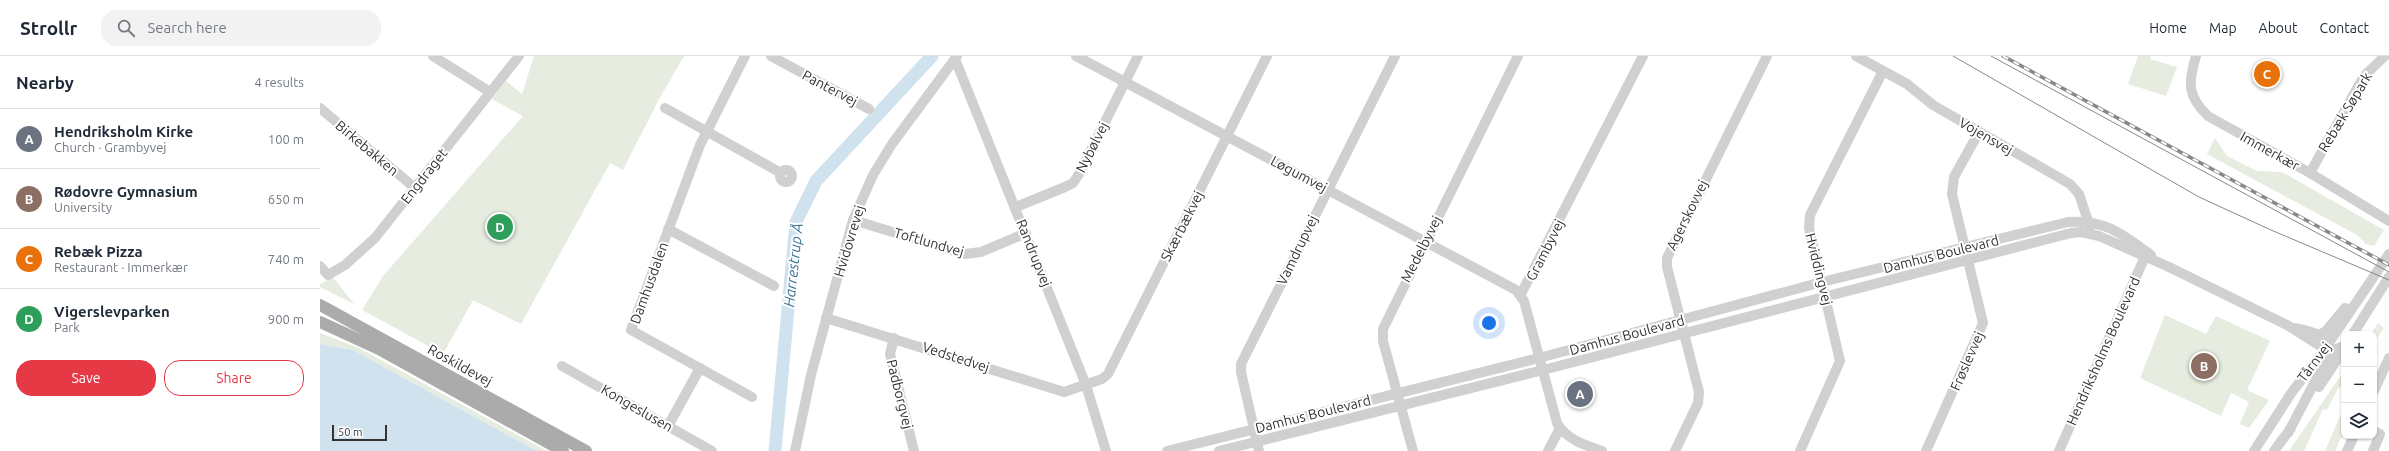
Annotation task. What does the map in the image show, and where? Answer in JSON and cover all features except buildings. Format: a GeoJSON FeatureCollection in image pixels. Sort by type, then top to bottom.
{"type":"FeatureCollection","features":[{"type":"Feature","properties":{"kind":"main road","name":"Roskildevej"},"geometry":{"type":"LineString","coordinates":[[320,305],[586,451]]}},
{"type":"Feature","properties":{"kind":"main road"},"geometry":{"type":"LineString","coordinates":[[320,312],[376,337]]}},
{"type":"Feature","properties":{"kind":"main road","name":"Roskildevej"},"geometry":{"type":"LineString","coordinates":[[320,322],[379,350],[563,451]]}},
{"type":"Feature","properties":{"kind":"street"},"geometry":{"type":"LineString","coordinates":[[433,56],[490,92]]}},
{"type":"Feature","properties":{"kind":"street","name":"Engdraget"},"geometry":{"type":"LineString","coordinates":[[320,266],[328,275],[361,252],[387,224],[519,56]]}},
{"type":"Feature","properties":{"kind":"street","name":"Damhusdalen"},"geometry":{"type":"LineString","coordinates":[[745,56],[706,130],[631,330],[752,397]]}},
{"type":"Feature","properties":{"kind":"street","name":"Pantervej"},"geometry":{"type":"LineString","coordinates":[[770,56],[869,109]]}},
{"type":"Feature","properties":{"kind":"street","name":"Løgumvej"},"geometry":{"type":"LineString","coordinates":[[1076,56],[1425,242],[1511,286],[1521,294]]}},
{"type":"Feature","properties":{"kind":"street","name":"Nybølvej"},"geometry":{"type":"LineString","coordinates":[[1016,207],[1072,183],[1079,174],[1138,56]]}},
{"type":"Feature","properties":{"kind":"street","name":"Skærbækvej"},"geometry":{"type":"LineString","coordinates":[[1086,385],[1102,379],[1108,374],[1268,56]]}},
{"type":"Feature","properties":{"kind":"street","name":"Vamdrupvej"},"geometry":{"type":"LineString","coordinates":[[1258,446],[1241,372],[1241,364],[1327,189],[1395,56]]}},
{"type":"Feature","properties":{"kind":"street","name":"Medelbyvej"},"geometry":{"type":"LineString","coordinates":[[1413,451],[1383,341],[1383,329],[1518,56]]}},
{"type":"Feature","properties":{"kind":"street","name":"Grambyvej"},"geometry":{"type":"LineString","coordinates":[[1560,428],[1554,418],[1543,370],[1521,294],[1643,56]]}},
{"type":"Feature","properties":{"kind":"street","name":"Agerskovvej"},"geometry":{"type":"LineString","coordinates":[[1674,451],[1699,397],[1667,258],[1767,56]]}},
{"type":"Feature","properties":{"kind":"street","name":"Vojensvej"},"geometry":{"type":"LineString","coordinates":[[1856,56],[1907,84],[1933,105],[2066,181],[2079,194],[2092,234]]}},
{"type":"Feature","properties":{"kind":"street","name":"Immerkær"},"geometry":{"type":"LineString","coordinates":[[2196,56],[2190,84],[2191,93],[2202,110],[2208,116],[2310,173],[2386,219]]}},
{"type":"Feature","properties":{"kind":"street","name":"Rebæk Søpark"},"geometry":{"type":"LineString","coordinates":[[2310,173],[2361,81],[2385,56]]}},
{"type":"Feature","properties":{"kind":"street","name":"Randrupvej"},"geometry":{"type":"LineString","coordinates":[[954,57],[1016,207],[1086,385],[1106,451]]}},
{"type":"Feature","properties":{"kind":"street","name":"Hvidovrevej"},"geometry":{"type":"LineString","coordinates":[[795,451],[826,318],[853,220],[873,175],[892,144],[954,57]]}},
{"type":"Feature","properties":{"kind":"street","name":"Hviddingvej"},"geometry":{"type":"LineString","coordinates":[[1800,451],[1840,361],[1809,228],[1810,215],[1883,71]]}},
{"type":"Feature","properties":{"kind":"street","name":"Birkebakken"},"geometry":{"type":"LineString","coordinates":[[320,108],[415,188]]}},
{"type":"Feature","properties":{"kind":"street"},"geometry":{"type":"LineString","coordinates":[[665,108],[781,173]]}},
{"type":"Feature","properties":{"kind":"street","name":"Frøslevvej"},"geometry":{"type":"LineString","coordinates":[[1926,451],[1983,323],[1952,194],[1954,177],[1979,132]]}},
{"type":"Feature","properties":{"kind":"street","name":"Toftlundvej"},"geometry":{"type":"LineString","coordinates":[[853,220],[965,254],[981,252],[1026,233]]}},
{"type":"Feature","properties":{"kind":"street"},"geometry":{"type":"LineString","coordinates":[[2088,221],[2111,229],[2145,254],[2169,268],[2287,325],[2328,348],[2341,348]]}},
{"type":"Feature","properties":{"kind":"street","name":"Damhus Boulevard"},"geometry":{"type":"LineString","coordinates":[[1167,451],[1539,358],[1822,282],[2068,222],[2088,221]]}},
{"type":"Feature","properties":{"kind":"street","name":"Damhusdalen"},"geometry":{"type":"LineString","coordinates":[[668,229],[774,286]]}},
{"type":"Feature","properties":{"kind":"street","name":"Damhus Boulevard"},"geometry":{"type":"LineString","coordinates":[[1219,451],[1258,446],[1400,406],[2071,233],[2092,234]]}},
{"type":"Feature","properties":{"kind":"street"},"geometry":{"type":"LineString","coordinates":[[2092,234],[2145,254]]}},
{"type":"Feature","properties":{"kind":"street"},"geometry":{"type":"LineString","coordinates":[[2319,335],[2331,326],[2366,277],[2389,253]]}},
{"type":"Feature","properties":{"kind":"street","name":"Tårnvej"},"geometry":{"type":"LineString","coordinates":[[2254,451],[2292,392],[2328,348],[2389,253]]}},
{"type":"Feature","properties":{"kind":"street","name":"Hendriksholms Boulevard"},"geometry":{"type":"LineString","coordinates":[[2059,451],[2145,254]]}},
{"type":"Feature","properties":{"kind":"street"},"geometry":{"type":"LineString","coordinates":[[2355,331],[2389,277]]}},
{"type":"Feature","properties":{"kind":"street","name":"Vedstedvej"},"geometry":{"type":"LineString","coordinates":[[826,318],[1064,392],[1086,385]]}},
{"type":"Feature","properties":{"kind":"street"},"geometry":{"type":"LineString","coordinates":[[2287,325],[2319,335],[2328,348]]}},
{"type":"Feature","properties":{"kind":"street","name":"Padborgvej"},"geometry":{"type":"LineString","coordinates":[[894,338],[890,354],[914,451]]}},
{"type":"Feature","properties":{"kind":"street"},"geometry":{"type":"LineString","coordinates":[[2288,433],[2328,348]]}},
{"type":"Feature","properties":{"kind":"street","name":"Tårnvej"},"geometry":{"type":"LineString","coordinates":[[2274,451],[2288,433],[2341,353]]}},
{"type":"Feature","properties":{"kind":"street"},"geometry":{"type":"LineString","coordinates":[[2377,384],[2389,358]]}},
{"type":"Feature","properties":{"kind":"street","name":"Kongeslusen"},"geometry":{"type":"LineString","coordinates":[[562,366],[712,451]]}},
{"type":"Feature","properties":{"kind":"street"},"geometry":{"type":"LineString","coordinates":[[668,426],[700,368]]}},
{"type":"Feature","properties":{"kind":"street"},"geometry":{"type":"LineString","coordinates":[[1548,451],[1560,428],[1572,438],[1602,451]]}},
{"type":"Feature","properties":{"kind":"street"},"geometry":{"type":"LineString","coordinates":[[2373,451],[2380,434],[2377,432]]}},
{"type":"Feature","properties":{"kind":"street"},"geometry":{"type":"LineString","coordinates":[[2347,451],[2353,439]]}},
{"type":"Feature","properties":{"kind":"shaded area"},"geometry":{"type":"Polygon","coordinates":[[[534,56],[684,56],[658,101],[623,170],[610,163],[521,324],[473,300],[443,354],[362,310],[383,276],[523,116],[492,99],[506,81],[522,94],[534,56]]]}},
{"type":"Feature","properties":{"kind":"shaded area"},"geometry":{"type":"Polygon","coordinates":[[[2138,56],[2151,56],[2150,59],[2177,67],[2166,96],[2128,84],[2138,56]]]}},
{"type":"Feature","properties":{"kind":"shaded area"},"geometry":{"type":"Polygon","coordinates":[[[2215,138],[2227,156],[2257,171],[2282,172],[2384,230],[2374,246],[2366,244],[2357,235],[2207,154],[2215,138]]]}},
{"type":"Feature","properties":{"kind":"shaded area"},"geometry":{"type":"Polygon","coordinates":[[[333,278],[354,304],[320,287],[320,284],[333,278]]]}},
{"type":"Feature","properties":{"kind":"shaded area"},"geometry":{"type":"Polygon","coordinates":[[[2165,315],[2206,334],[2216,316],[2270,341],[2247,390],[2269,400],[2249,428],[2240,424],[2249,402],[2231,393],[2221,416],[2140,378],[2165,315]]]}},
{"type":"Feature","properties":{"kind":"shaded area"},"geometry":{"type":"Polygon","coordinates":[[[2378,323],[2384,328],[2377,338],[2377,331],[2373,331],[2378,323]]]}},
{"type":"Feature","properties":{"kind":"shaded area"},"geometry":{"type":"Polygon","coordinates":[[[320,333],[359,348],[547,451],[537,451],[353,350],[320,344],[320,333]]]}},
{"type":"Feature","properties":{"kind":"shaded area"},"geometry":{"type":"Polygon","coordinates":[[[2341,375],[2341,387],[2338,388],[2327,410],[2323,409],[2304,451],[2289,451],[2341,375]]]}},
{"type":"Feature","properties":{"kind":"shaded area"},"geometry":{"type":"Polygon","coordinates":[[[2340,416],[2341,438],[2335,451],[2325,451],[2340,416]]]}},
{"type":"Feature","properties":{"kind":"water"},"geometry":{"type":"Polygon","coordinates":[[[320,344],[353,350],[537,451],[320,451],[320,344]]]}},
{"type":"Feature","properties":{"kind":"waterway","name":"Harrestrup Å"},"geometry":{"type":"LineString","coordinates":[[775,451],[796,222],[816,181],[932,56]]}},
{"type":"Feature","properties":{"kind":"tram line"},"geometry":{"type":"LineString","coordinates":[[1953,56],[2199,197],[2271,230],[2389,280]]}},
{"type":"Feature","properties":{"kind":"tram line"},"geometry":{"type":"LineString","coordinates":[[1991,56],[2389,272]]}},
{"type":"Feature","properties":{"kind":"railway"},"geometry":{"type":"LineString","coordinates":[[2003,56],[2389,265]]}},
{"type":"Feature","properties":{"kind":"place","name":"Rebæk Pizza"},"geometry":{"type":"Point","coordinates":[2267,74]}},
{"type":"Feature","properties":{"kind":"place","name":"Vigerslevparken"},"geometry":{"type":"Point","coordinates":[500,227]}},
{"type":"Feature","properties":{"kind":"place","name":"Rødovre Gymnasium"},"geometry":{"type":"Point","coordinates":[2204,366]}},
{"type":"Feature","properties":{"kind":"place","name":"Hendriksholm Kirke"},"geometry":{"type":"Point","coordinates":[1580,394]}}]}
